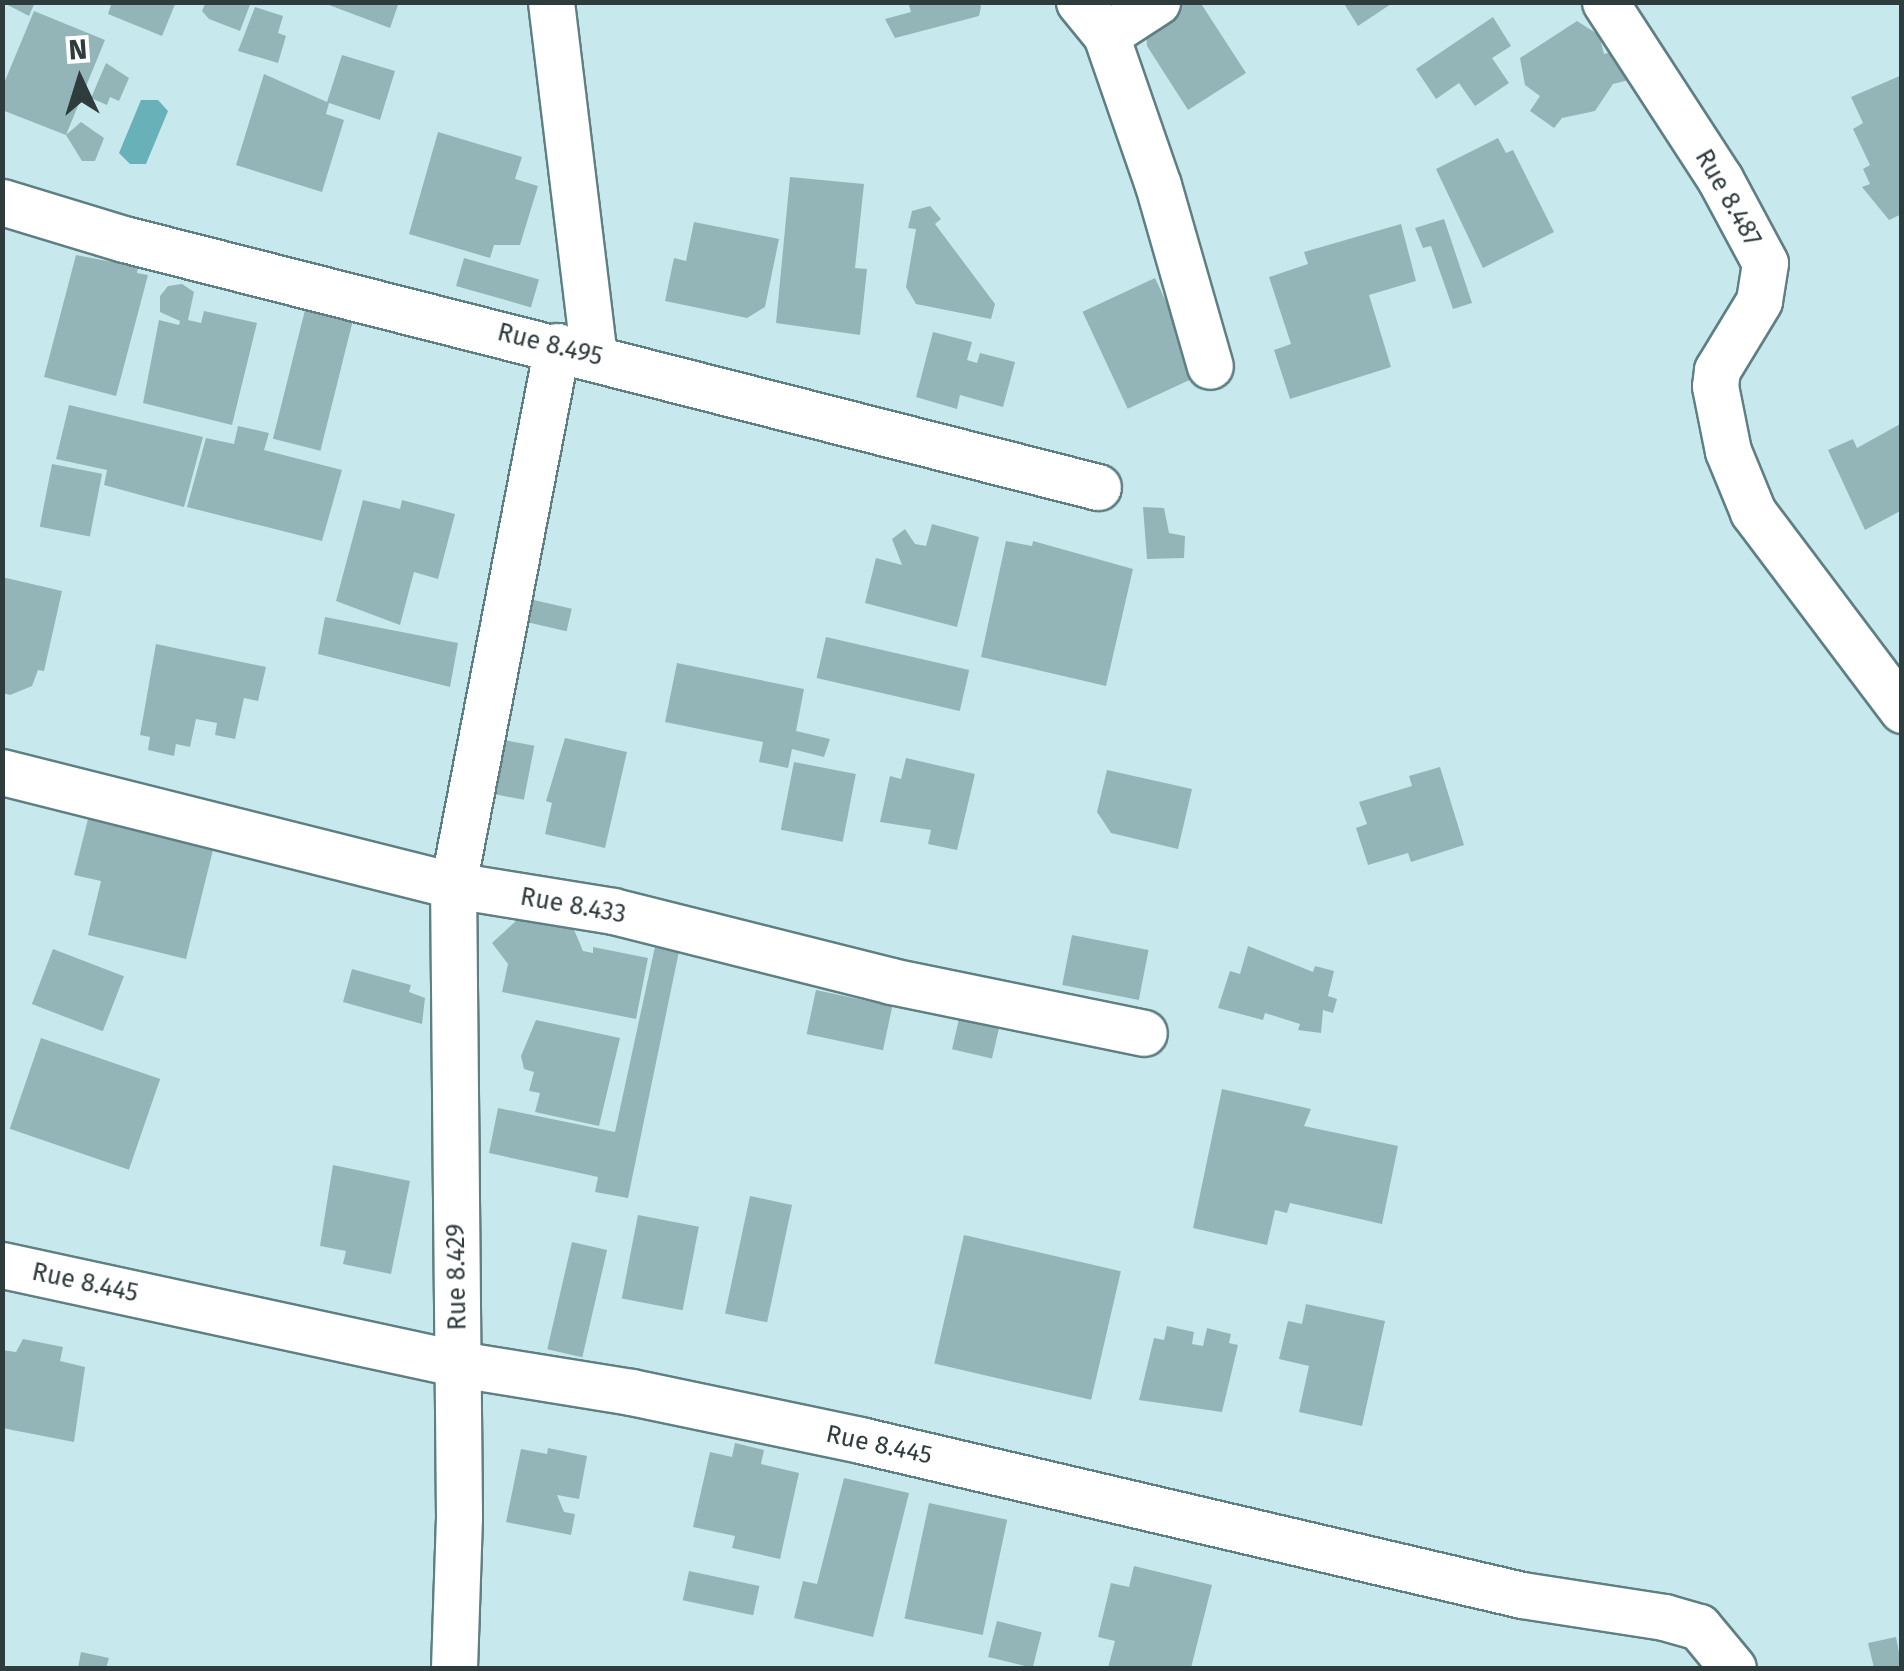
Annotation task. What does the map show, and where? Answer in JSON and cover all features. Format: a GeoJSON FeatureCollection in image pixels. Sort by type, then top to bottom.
{"type":"FeatureCollection","features":[{"type":"Feature","properties":{"kind":"street","name":"Rue 8.429"},"geometry":{"type":"LineString","coordinates":[[454,1668],[458,1364],[453,885],[576,351],[551,2]]}},
{"type":"Feature","properties":{"kind":"street"},"geometry":{"type":"LineString","coordinates":[[1157,2],[1092,19],[1158,185],[1210,366]]}},
{"type":"Feature","properties":{"kind":"street","name":"Rue 8.487"},"geometry":{"type":"LineString","coordinates":[[1605,2],[1720,178],[1764,262],[1759,301],[1717,370],[1715,386],[1728,450],[1753,512],[1902,710]]}},
{"type":"Feature","properties":{"kind":"street","name":"Rue 8.495"},"geometry":{"type":"LineString","coordinates":[[2,202],[124,239],[1098,487]]}},
{"type":"Feature","properties":{"kind":"street","name":"Rue 8.433"},"geometry":{"type":"LineString","coordinates":[[2,772],[453,885],[613,911],[891,981],[1144,1032]]}},
{"type":"Feature","properties":{"kind":"street","name":"Rue 8.445"},"geometry":{"type":"LineString","coordinates":[[2,1265],[458,1364],[631,1392],[1522,1594],[1664,1618],[1699,1627],[1733,1668]]}},
{"type":"Feature","properties":{"kind":"water"},"geometry":{"type":"Polygon","coordinates":[[[141,100],[158,100],[168,111],[146,164],[130,164],[119,153],[141,100]]]}},
{"type":"Feature","properties":{"kind":"building"},"geometry":{"type":"Polygon","coordinates":[[[2,2],[35,2],[29,16],[2,2]]]}},
{"type":"Feature","properties":{"kind":"building"},"geometry":{"type":"Polygon","coordinates":[[[112,2],[176,2],[162,36],[108,14],[112,2]]]}},
{"type":"Feature","properties":{"kind":"building"},"geometry":{"type":"Polygon","coordinates":[[[206,2],[251,2],[240,31],[209,19],[202,11],[206,2]]]}},
{"type":"Feature","properties":{"kind":"building"},"geometry":{"type":"Polygon","coordinates":[[[321,2],[399,2],[390,28],[321,2]]]}},
{"type":"Feature","properties":{"kind":"building"},"geometry":{"type":"Polygon","coordinates":[[[908,2],[979,2],[981,7],[979,16],[895,38],[885,19],[911,12],[908,2]]]}},
{"type":"Feature","properties":{"kind":"building"},"geometry":{"type":"Polygon","coordinates":[[[1168,2],[1200,2],[1246,73],[1188,110],[1147,46],[1145,18],[1168,2]]]}},
{"type":"Feature","properties":{"kind":"building"},"geometry":{"type":"Polygon","coordinates":[[[1343,2],[1394,2],[1358,26],[1343,2]]]}},
{"type":"Feature","properties":{"kind":"building"},"geometry":{"type":"Polygon","coordinates":[[[255,7],[283,16],[278,33],[286,36],[278,63],[238,51],[255,7]]]}},
{"type":"Feature","properties":{"kind":"building"},"geometry":{"type":"Polygon","coordinates":[[[34,11],[105,40],[66,135],[2,110],[2,88],[34,11]]]}},
{"type":"Feature","properties":{"kind":"building"},"geometry":{"type":"Polygon","coordinates":[[[1493,17],[1511,46],[1492,58],[1509,83],[1475,106],[1459,83],[1436,99],[1416,69],[1493,17]]]}},
{"type":"Feature","properties":{"kind":"building"},"geometry":{"type":"Polygon","coordinates":[[[1577,21],[1599,35],[1604,54],[1621,50],[1629,80],[1613,84],[1595,111],[1562,118],[1554,128],[1530,111],[1540,96],[1525,85],[1520,58],[1577,21]]]}},
{"type":"Feature","properties":{"kind":"building"},"geometry":{"type":"Polygon","coordinates":[[[342,55],[395,71],[380,120],[329,103],[326,114],[344,120],[322,192],[236,165],[264,74],[327,102],[342,55]]]}},
{"type":"Feature","properties":{"kind":"building"},"geometry":{"type":"Polygon","coordinates":[[[106,63],[129,78],[119,101],[110,97],[107,105],[91,98],[106,63]]]}},
{"type":"Feature","properties":{"kind":"building"},"geometry":{"type":"Polygon","coordinates":[[[1902,75],[1902,214],[1889,220],[1862,187],[1870,184],[1863,169],[1870,165],[1853,129],[1863,123],[1851,97],[1902,75]]]}},
{"type":"Feature","properties":{"kind":"building"},"geometry":{"type":"Polygon","coordinates":[[[81,122],[104,138],[95,161],[82,161],[66,135],[81,122]]]}},
{"type":"Feature","properties":{"kind":"building"},"geometry":{"type":"Polygon","coordinates":[[[438,132],[522,157],[515,179],[538,186],[520,245],[494,245],[490,258],[409,234],[438,132]]]}},
{"type":"Feature","properties":{"kind":"building"},"geometry":{"type":"Polygon","coordinates":[[[1498,138],[1506,153],[1513,150],[1554,232],[1483,268],[1436,169],[1498,138]]]}},
{"type":"Feature","properties":{"kind":"building"},"geometry":{"type":"Polygon","coordinates":[[[790,177],[864,184],[855,268],[867,269],[860,335],[776,323],[790,177]]]}},
{"type":"Feature","properties":{"kind":"building"},"geometry":{"type":"Polygon","coordinates":[[[930,206],[941,219],[935,224],[995,304],[991,319],[916,304],[906,287],[916,229],[908,228],[912,211],[930,206]]]}},
{"type":"Feature","properties":{"kind":"building"},"geometry":{"type":"Polygon","coordinates":[[[1444,219],[1472,303],[1453,309],[1431,246],[1423,248],[1415,228],[1444,219]]]}},
{"type":"Feature","properties":{"kind":"building"},"geometry":{"type":"Polygon","coordinates":[[[694,222],[779,239],[765,307],[747,318],[665,301],[674,258],[686,261],[694,222]]]}},
{"type":"Feature","properties":{"kind":"building"},"geometry":{"type":"Polygon","coordinates":[[[1401,224],[1416,281],[1369,295],[1391,367],[1290,399],[1274,350],[1291,344],[1269,277],[1308,264],[1304,252],[1401,224]]]}},
{"type":"Feature","properties":{"kind":"building"},"geometry":{"type":"Polygon","coordinates":[[[76,255],[138,267],[137,273],[148,275],[116,396],[44,377],[76,255]]]}},
{"type":"Feature","properties":{"kind":"building"},"geometry":{"type":"Polygon","coordinates":[[[464,258],[539,279],[531,307],[456,286],[464,258]]]}},
{"type":"Feature","properties":{"kind":"building"},"geometry":{"type":"Polygon","coordinates":[[[1155,278],[1200,375],[1128,409],[1082,312],[1155,278]]]}},
{"type":"Feature","properties":{"kind":"building"},"geometry":{"type":"Polygon","coordinates":[[[182,284],[194,292],[188,320],[201,323],[204,311],[257,323],[232,425],[143,403],[159,320],[179,325],[180,321],[160,312],[160,296],[168,286],[182,284]]]}},
{"type":"Feature","properties":{"kind":"building"},"geometry":{"type":"Polygon","coordinates":[[[307,302],[355,314],[320,451],[273,439],[307,302]]]}},
{"type":"Feature","properties":{"kind":"building"},"geometry":{"type":"Polygon","coordinates":[[[933,332],[972,342],[967,360],[977,363],[980,353],[1015,362],[1003,407],[960,395],[957,409],[916,397],[933,332]]]}},
{"type":"Feature","properties":{"kind":"building"},"geometry":{"type":"Polygon","coordinates":[[[69,405],[203,437],[184,507],[104,485],[107,470],[56,459],[69,405]]]}},
{"type":"Feature","properties":{"kind":"building"},"geometry":{"type":"Polygon","coordinates":[[[1902,423],[1902,510],[1865,530],[1828,450],[1853,439],[1857,448],[1902,423]]]}},
{"type":"Feature","properties":{"kind":"building"},"geometry":{"type":"Polygon","coordinates":[[[238,426],[269,433],[264,450],[342,470],[322,541],[187,507],[206,438],[234,444],[238,426]]]}},
{"type":"Feature","properties":{"kind":"building"},"geometry":{"type":"Polygon","coordinates":[[[52,464],[102,474],[90,537],[40,527],[52,464]]]}},
{"type":"Feature","properties":{"kind":"building"},"geometry":{"type":"Polygon","coordinates":[[[363,500],[400,509],[402,500],[455,514],[438,579],[414,572],[400,625],[336,601],[363,500]]]}},
{"type":"Feature","properties":{"kind":"building"},"geometry":{"type":"Polygon","coordinates":[[[1143,507],[1164,508],[1169,533],[1185,536],[1184,558],[1147,559],[1143,507]]]}},
{"type":"Feature","properties":{"kind":"building"},"geometry":{"type":"Polygon","coordinates":[[[932,524],[979,537],[957,627],[865,603],[876,558],[902,565],[892,539],[905,529],[915,544],[926,546],[932,524]]]}},
{"type":"Feature","properties":{"kind":"building"},"geometry":{"type":"Polygon","coordinates":[[[1006,541],[1032,546],[1033,541],[1133,569],[1106,686],[981,657],[1006,541]]]}},
{"type":"Feature","properties":{"kind":"building"},"geometry":{"type":"Polygon","coordinates":[[[2,577],[62,591],[44,671],[38,670],[32,686],[10,695],[2,693],[2,577]]]}},
{"type":"Feature","properties":{"kind":"building"},"geometry":{"type":"Polygon","coordinates":[[[525,598],[572,609],[567,631],[520,620],[525,598]]]}},
{"type":"Feature","properties":{"kind":"building"},"geometry":{"type":"Polygon","coordinates":[[[325,617],[458,643],[450,687],[318,654],[325,617]]]}},
{"type":"Feature","properties":{"kind":"building"},"geometry":{"type":"Polygon","coordinates":[[[826,637],[969,670],[960,711],[817,678],[826,637]]]}},
{"type":"Feature","properties":{"kind":"building"},"geometry":{"type":"Polygon","coordinates":[[[156,644],[266,667],[258,701],[244,698],[235,739],[215,735],[217,723],[196,719],[190,747],[176,744],[174,756],[148,750],[150,737],[140,735],[156,644]]]}},
{"type":"Feature","properties":{"kind":"building"},"geometry":{"type":"Polygon","coordinates":[[[677,663],[804,689],[796,731],[830,739],[824,757],[792,749],[788,768],[759,762],[763,742],[665,722],[677,663]]]}},
{"type":"Feature","properties":{"kind":"building"},"geometry":{"type":"Polygon","coordinates":[[[565,738],[627,752],[605,848],[545,834],[552,803],[546,801],[565,738]]]}},
{"type":"Feature","properties":{"kind":"building"},"geometry":{"type":"Polygon","coordinates":[[[499,739],[534,746],[524,800],[489,793],[499,739]]]}},
{"type":"Feature","properties":{"kind":"building"},"geometry":{"type":"Polygon","coordinates":[[[906,758],[975,774],[957,850],[928,844],[931,830],[880,822],[890,776],[901,779],[906,758]]]}},
{"type":"Feature","properties":{"kind":"building"},"geometry":{"type":"Polygon","coordinates":[[[794,762],[856,774],[843,842],[781,830],[794,762]]]}},
{"type":"Feature","properties":{"kind":"building"},"geometry":{"type":"Polygon","coordinates":[[[1440,767],[1464,845],[1411,862],[1408,853],[1368,865],[1356,828],[1367,824],[1359,802],[1412,786],[1409,776],[1440,767]]]}},
{"type":"Feature","properties":{"kind":"building"},"geometry":{"type":"Polygon","coordinates":[[[1107,770],[1192,789],[1178,849],[1111,833],[1097,812],[1107,770]]]}},
{"type":"Feature","properties":{"kind":"building"},"geometry":{"type":"Polygon","coordinates":[[[88,819],[213,850],[186,959],[88,935],[101,881],[74,875],[88,819]]]}},
{"type":"Feature","properties":{"kind":"building"},"geometry":{"type":"Polygon","coordinates":[[[517,920],[572,925],[583,951],[593,953],[593,947],[648,958],[636,1019],[502,992],[508,964],[492,943],[517,920]]]}},
{"type":"Feature","properties":{"kind":"building"},"geometry":{"type":"Polygon","coordinates":[[[659,928],[683,932],[628,1198],[595,1192],[598,1177],[489,1153],[498,1108],[615,1132],[659,928]]]}},
{"type":"Feature","properties":{"kind":"building"},"geometry":{"type":"Polygon","coordinates":[[[1072,935],[1149,950],[1139,1000],[1062,985],[1072,935]]]}},
{"type":"Feature","properties":{"kind":"building"},"geometry":{"type":"Polygon","coordinates":[[[1248,946],[1313,972],[1315,966],[1334,971],[1328,996],[1337,999],[1333,1013],[1323,1010],[1321,1033],[1298,1030],[1300,1024],[1265,1013],[1263,1020],[1218,1008],[1230,971],[1240,974],[1248,946]]]}},
{"type":"Feature","properties":{"kind":"building"},"geometry":{"type":"Polygon","coordinates":[[[53,949],[124,976],[103,1031],[32,1004],[53,949]]]}},
{"type":"Feature","properties":{"kind":"building"},"geometry":{"type":"Polygon","coordinates":[[[352,969],[411,985],[409,992],[425,998],[422,1024],[343,1002],[352,969]]]}},
{"type":"Feature","properties":{"kind":"building"},"geometry":{"type":"Polygon","coordinates":[[[816,990],[892,1006],[883,1050],[807,1034],[816,990]]]}},
{"type":"Feature","properties":{"kind":"building"},"geometry":{"type":"Polygon","coordinates":[[[959,1019],[999,1028],[992,1058],[952,1049],[959,1019]]]}},
{"type":"Feature","properties":{"kind":"building"},"geometry":{"type":"Polygon","coordinates":[[[536,1020],[620,1038],[599,1126],[535,1112],[540,1093],[529,1091],[534,1072],[524,1069],[521,1056],[536,1020]]]}},
{"type":"Feature","properties":{"kind":"building"},"geometry":{"type":"Polygon","coordinates":[[[41,1038],[160,1079],[129,1170],[10,1129],[41,1038]]]}},
{"type":"Feature","properties":{"kind":"building"},"geometry":{"type":"Polygon","coordinates":[[[1222,1089],[1311,1109],[1304,1126],[1398,1146],[1382,1224],[1290,1203],[1287,1213],[1275,1210],[1267,1245],[1193,1228],[1222,1089]]]}},
{"type":"Feature","properties":{"kind":"building"},"geometry":{"type":"Polygon","coordinates":[[[333,1165],[410,1181],[391,1274],[343,1264],[346,1251],[320,1246],[333,1165]]]}},
{"type":"Feature","properties":{"kind":"building"},"geometry":{"type":"Polygon","coordinates":[[[750,1196],[792,1205],[767,1322],[725,1313],[750,1196]]]}},
{"type":"Feature","properties":{"kind":"building"},"geometry":{"type":"Polygon","coordinates":[[[638,1215],[699,1227],[683,1310],[622,1298],[638,1215]]]}},
{"type":"Feature","properties":{"kind":"building"},"geometry":{"type":"Polygon","coordinates":[[[964,1235],[1121,1271],[1091,1400],[934,1364],[964,1235]]]}},
{"type":"Feature","properties":{"kind":"building"},"geometry":{"type":"Polygon","coordinates":[[[572,1242],[607,1250],[582,1357],[547,1349],[572,1242]]]}},
{"type":"Feature","properties":{"kind":"building"},"geometry":{"type":"Polygon","coordinates":[[[1306,1304],[1385,1321],[1362,1426],[1299,1412],[1309,1366],[1279,1359],[1288,1321],[1302,1324],[1306,1304]]]}},
{"type":"Feature","properties":{"kind":"building"},"geometry":{"type":"Polygon","coordinates":[[[1167,1326],[1194,1332],[1192,1344],[1203,1346],[1207,1328],[1231,1334],[1229,1343],[1238,1345],[1222,1412],[1139,1400],[1154,1338],[1164,1340],[1167,1326]]]}},
{"type":"Feature","properties":{"kind":"building"},"geometry":{"type":"Polygon","coordinates":[[[23,1339],[63,1347],[60,1361],[85,1367],[74,1442],[2,1428],[2,1350],[16,1352],[23,1339]]]}},
{"type":"Feature","properties":{"kind":"building"},"geometry":{"type":"Polygon","coordinates":[[[735,1443],[764,1450],[761,1464],[799,1473],[780,1559],[732,1548],[735,1536],[693,1527],[710,1452],[732,1457],[735,1443]]]}},
{"type":"Feature","properties":{"kind":"building"},"geometry":{"type":"Polygon","coordinates":[[[548,1448],[587,1456],[579,1499],[557,1495],[564,1512],[575,1514],[571,1535],[506,1522],[521,1449],[547,1454],[548,1448]]]}},
{"type":"Feature","properties":{"kind":"building"},"geometry":{"type":"Polygon","coordinates":[[[844,1478],[909,1493],[873,1637],[794,1618],[803,1581],[817,1584],[844,1478]]]}},
{"type":"Feature","properties":{"kind":"building"},"geometry":{"type":"Polygon","coordinates":[[[929,1503],[1007,1520],[983,1635],[904,1618],[929,1503]]]}},
{"type":"Feature","properties":{"kind":"building"},"geometry":{"type":"Polygon","coordinates":[[[1134,1566],[1212,1585],[1191,1668],[1108,1668],[1115,1641],[1098,1637],[1111,1583],[1129,1587],[1134,1566]]]}},
{"type":"Feature","properties":{"kind":"building"},"geometry":{"type":"Polygon","coordinates":[[[689,1571],[759,1586],[753,1615],[683,1600],[689,1571]]]}},
{"type":"Feature","properties":{"kind":"building"},"geometry":{"type":"Polygon","coordinates":[[[997,1621],[1042,1632],[1033,1668],[988,1657],[997,1621]]]}},
{"type":"Feature","properties":{"kind":"building"},"geometry":{"type":"Polygon","coordinates":[[[1896,1637],[1902,1668],[1874,1668],[1868,1643],[1896,1637]]]}},
{"type":"Feature","properties":{"kind":"building"},"geometry":{"type":"Polygon","coordinates":[[[81,1652],[109,1658],[106,1668],[78,1668],[81,1652]]]}}]}
